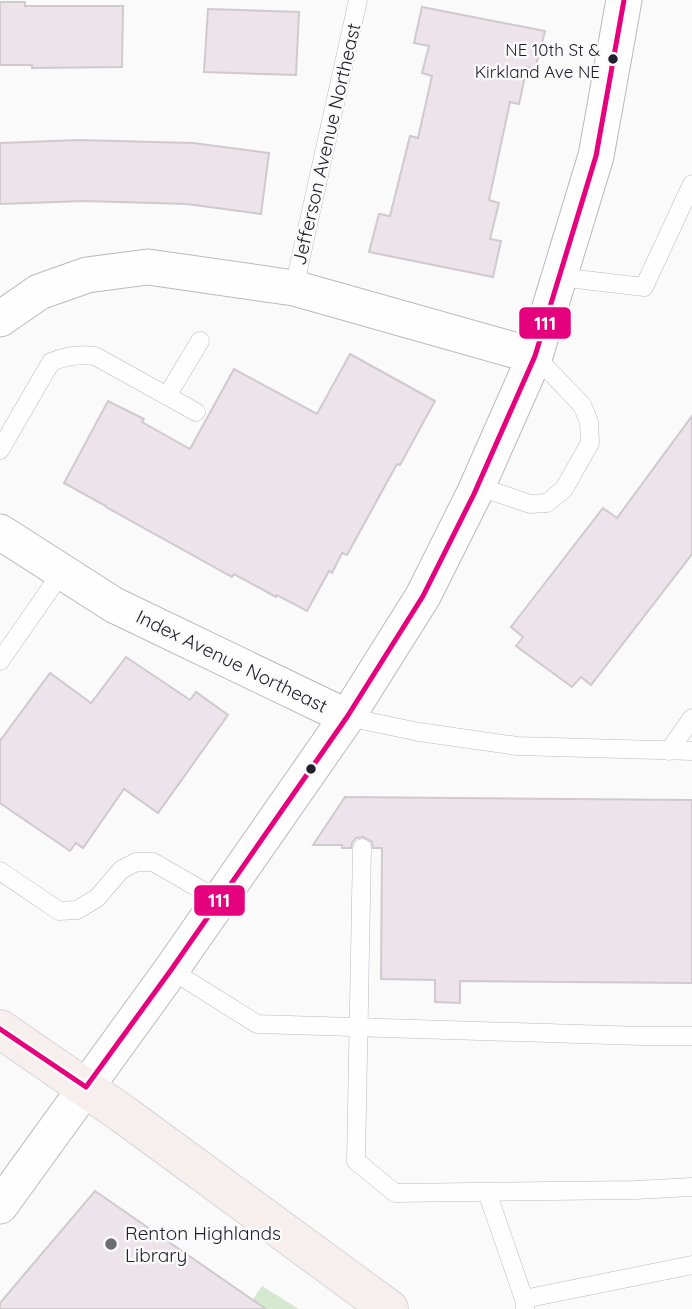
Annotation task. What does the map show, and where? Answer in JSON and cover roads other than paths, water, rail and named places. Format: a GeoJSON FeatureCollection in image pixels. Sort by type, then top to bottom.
{"type":"FeatureCollection","features":[{"type":"Feature","properties":{"kind":"main road"},"geometry":{"type":"LineString","coordinates":[[0,1029],[86,1087],[390,1309]]}},
{"type":"Feature","properties":{"kind":"street"},"geometry":{"type":"LineString","coordinates":[[4,1192],[86,1087],[171,970],[347,716],[424,596],[535,356],[596,156],[624,0]]}},
{"type":"Feature","properties":{"kind":"street","name":"Jefferson Avenue Northeast"},"geometry":{"type":"LineString","coordinates":[[0,319],[39,292],[87,275],[148,267],[293,288],[535,356]]}},
{"type":"Feature","properties":{"kind":"street","name":"Index Avenue Northeast"},"geometry":{"type":"LineString","coordinates":[[1,534],[114,605],[347,716]]}},
{"type":"Feature","properties":{"kind":"lane","name":"Jefferson Avenue Northeast"},"geometry":{"type":"LineString","coordinates":[[293,288],[358,0]]}},
{"type":"Feature","properties":{"kind":"lane"},"geometry":{"type":"LineString","coordinates":[[559,277],[643,287],[692,184]]}},
{"type":"Feature","properties":{"kind":"lane"},"geometry":{"type":"LineString","coordinates":[[167,396],[200,341]]}},
{"type":"Feature","properties":{"kind":"lane"},"geometry":{"type":"LineString","coordinates":[[0,450],[51,362],[66,356],[95,356],[196,412]]}},
{"type":"Feature","properties":{"kind":"lane"},"geometry":{"type":"LineString","coordinates":[[477,486],[530,504],[547,503],[564,489],[590,443],[589,422],[582,405],[535,356]]}},
{"type":"Feature","properties":{"kind":"lane"},"geometry":{"type":"LineString","coordinates":[[0,661],[62,572]]}},
{"type":"Feature","properties":{"kind":"lane","name":"Index Avenue Northeast"},"geometry":{"type":"LineString","coordinates":[[347,716],[419,732],[517,746],[692,751]]}},
{"type":"Feature","properties":{"kind":"lane"},"geometry":{"type":"LineString","coordinates":[[669,751],[692,718]]}},
{"type":"Feature","properties":{"kind":"lane"},"geometry":{"type":"LineString","coordinates":[[362,848],[355,1161],[395,1193],[692,1187]]}},
{"type":"Feature","properties":{"kind":"lane"},"geometry":{"type":"LineString","coordinates":[[0,871],[59,911],[77,909],[97,898],[121,870],[136,862],[153,862],[219,900]]}},
{"type":"Feature","properties":{"kind":"lane"},"geometry":{"type":"LineString","coordinates":[[171,970],[257,1024],[692,1036]]}},
{"type":"Feature","properties":{"kind":"lane"},"geometry":{"type":"LineString","coordinates":[[487,1192],[525,1304],[692,1265]]}},
{"type":"Feature","properties":{"kind":"place","name":"NE 10th St & Kirkland Ave NE"},"geometry":{"type":"Point","coordinates":[613,59]}},
{"type":"Feature","properties":{"kind":"place","name":"Renton Highlands Library"},"geometry":{"type":"Point","coordinates":[111,1244]}}]}
